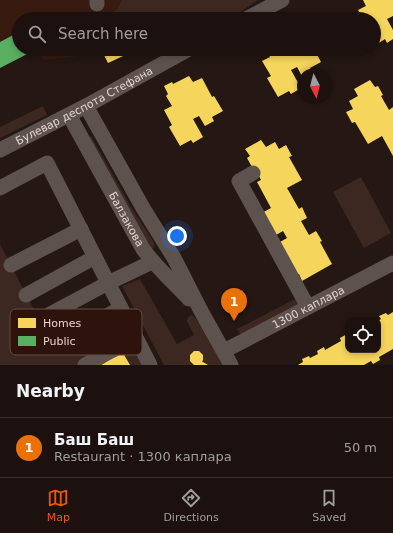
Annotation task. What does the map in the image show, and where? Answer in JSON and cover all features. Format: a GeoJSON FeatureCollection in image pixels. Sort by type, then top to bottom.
{"type":"FeatureCollection","features":[{"type":"Feature","properties":{"kind":"street"},"geometry":{"type":"LineString","coordinates":[[259,12],[282,0]]}},
{"type":"Feature","properties":{"kind":"street","name":"Булевар деспота Стефана"},"geometry":{"type":"LineString","coordinates":[[0,150],[86,106],[176,56]]}},
{"type":"Feature","properties":{"kind":"street","name":"Балзакова"},"geometry":{"type":"LineString","coordinates":[[86,106],[143,208],[174,258],[231,365]]}},
{"type":"Feature","properties":{"kind":"street","name":"Балзакова"},"geometry":{"type":"LineString","coordinates":[[69,115],[143,249],[152,262],[201,311]]}},
{"type":"Feature","properties":{"kind":"street"},"geometry":{"type":"LineString","coordinates":[[0,188],[47,163],[121,308]]}},
{"type":"Feature","properties":{"kind":"street"},"geometry":{"type":"LineString","coordinates":[[253,173],[239,181],[308,307]]}},
{"type":"Feature","properties":{"kind":"street"},"geometry":{"type":"LineString","coordinates":[[11,265],[80,229]]}},
{"type":"Feature","properties":{"kind":"street"},"geometry":{"type":"LineString","coordinates":[[26,295],[95,257]]}},
{"type":"Feature","properties":{"kind":"street"},"geometry":{"type":"LineString","coordinates":[[60,309],[108,283],[152,262]]}},
{"type":"Feature","properties":{"kind":"street","name":"1300 каплара"},"geometry":{"type":"LineString","coordinates":[[224,351],[393,263]]}},
{"type":"Feature","properties":{"kind":"street"},"geometry":{"type":"LineString","coordinates":[[142,351],[150,365]]}},
{"type":"Feature","properties":{"kind":"street"},"geometry":{"type":"LineString","coordinates":[[85,365],[104,355]]}},
{"type":"Feature","properties":{"kind":"shaded area"},"geometry":{"type":"Polygon","coordinates":[[[0,0],[122,0],[113,12],[12,12],[12,56],[23,56],[0,68],[0,0]]]}},
{"type":"Feature","properties":{"kind":"shaded area"},"geometry":{"type":"Polygon","coordinates":[[[122,0],[258,0],[240,12],[113,12],[122,0]]]}},
{"type":"Feature","properties":{"kind":"shaded area"},"geometry":{"type":"Polygon","coordinates":[[[40,56],[82,56],[44,60],[40,56]]]}},
{"type":"Feature","properties":{"kind":"shaded area"},"geometry":{"type":"Polygon","coordinates":[[[43,106],[47,115],[0,138],[0,127],[43,106]]]}},
{"type":"Feature","properties":{"kind":"shaded area"},"geometry":{"type":"Polygon","coordinates":[[[91,136],[131,207],[153,241],[155,245],[153,249],[148,248],[88,138],[91,136]]]}},
{"type":"Feature","properties":{"kind":"shaded area"},"geometry":{"type":"Polygon","coordinates":[[[361,177],[391,233],[364,248],[333,192],[361,177]]]}},
{"type":"Feature","properties":{"kind":"shaded area"},"geometry":{"type":"Polygon","coordinates":[[[0,244],[34,309],[10,309],[10,355],[142,355],[142,349],[150,365],[0,365],[0,244]]]}},
{"type":"Feature","properties":{"kind":"shaded area"},"geometry":{"type":"Polygon","coordinates":[[[140,279],[177,344],[194,335],[187,321],[188,317],[192,315],[196,318],[222,365],[164,365],[142,324],[142,309],[134,309],[122,286],[140,279]]]}},
{"type":"Feature","properties":{"kind":"shaded area"},"geometry":{"type":"Polygon","coordinates":[[[299,297],[303,304],[241,336],[237,329],[299,297]]]}},
{"type":"Feature","properties":{"kind":"building: Homes"},"geometry":{"type":"Polygon","coordinates":[[[363,0],[393,0],[393,16],[387,19],[393,30],[393,39],[387,43],[385,39],[381,42],[381,12],[359,12],[358,10],[366,6],[363,0]]]}},
{"type":"Feature","properties":{"kind":"building: Homes"},"geometry":{"type":"Polygon","coordinates":[[[104,56],[123,56],[108,63],[104,56]]]}},
{"type":"Feature","properties":{"kind":"building: Homes"},"geometry":{"type":"Polygon","coordinates":[[[270,56],[318,56],[321,62],[310,68],[297,67],[291,70],[297,81],[297,90],[291,94],[289,91],[278,97],[267,78],[271,76],[262,61],[270,56]]]}},
{"type":"Feature","properties":{"kind":"building: Homes"},"geometry":{"type":"Polygon","coordinates":[[[189,76],[193,82],[202,78],[212,97],[214,96],[223,111],[212,117],[214,121],[205,126],[199,116],[193,119],[203,137],[193,143],[191,140],[180,146],[169,127],[172,125],[164,110],[172,106],[166,96],[168,94],[164,86],[172,82],[173,84],[189,76]]]}},
{"type":"Feature","properties":{"kind":"building: Homes"},"geometry":{"type":"Polygon","coordinates":[[[370,80],[375,87],[378,86],[383,95],[381,96],[389,110],[393,107],[393,156],[382,136],[368,144],[355,122],[352,123],[346,112],[353,109],[349,101],[358,96],[354,89],[370,80]]]}},
{"type":"Feature","properties":{"kind":"building: Homes"},"geometry":{"type":"Polygon","coordinates":[[[261,140],[266,147],[275,142],[279,149],[286,145],[292,156],[289,157],[302,180],[287,188],[299,209],[302,207],[307,218],[301,221],[309,235],[316,231],[332,264],[302,281],[299,274],[296,275],[280,242],[287,238],[283,231],[276,235],[260,214],[271,208],[257,182],[261,180],[254,166],[252,167],[247,158],[250,156],[245,149],[261,140]]]}},
{"type":"Feature","properties":{"kind":"building: Homes"},"geometry":{"type":"Polygon","coordinates":[[[393,312],[393,349],[379,357],[380,360],[373,364],[371,361],[364,365],[298,365],[303,362],[302,359],[309,356],[310,358],[318,354],[317,351],[324,347],[325,350],[341,341],[340,338],[345,335],[345,353],[381,353],[381,317],[379,316],[386,313],[388,315],[393,312]]]}},
{"type":"Feature","properties":{"kind":"building: Homes"},"geometry":{"type":"Polygon","coordinates":[[[194,351],[199,351],[203,355],[202,362],[208,365],[194,365],[190,361],[190,355],[194,351]]]}},
{"type":"Feature","properties":{"kind":"building: Homes"},"geometry":{"type":"Polygon","coordinates":[[[119,355],[124,355],[130,365],[101,365],[112,356],[113,358],[119,355]]]}},
{"type":"Feature","properties":{"kind":"building: Public"},"geometry":{"type":"Polygon","coordinates":[[[12,36],[12,56],[23,56],[0,68],[0,42],[12,36]]]}},
{"type":"Feature","properties":{"kind":"place","name":"Баш Баш"},"geometry":{"type":"Point","coordinates":[234,321]}}]}
